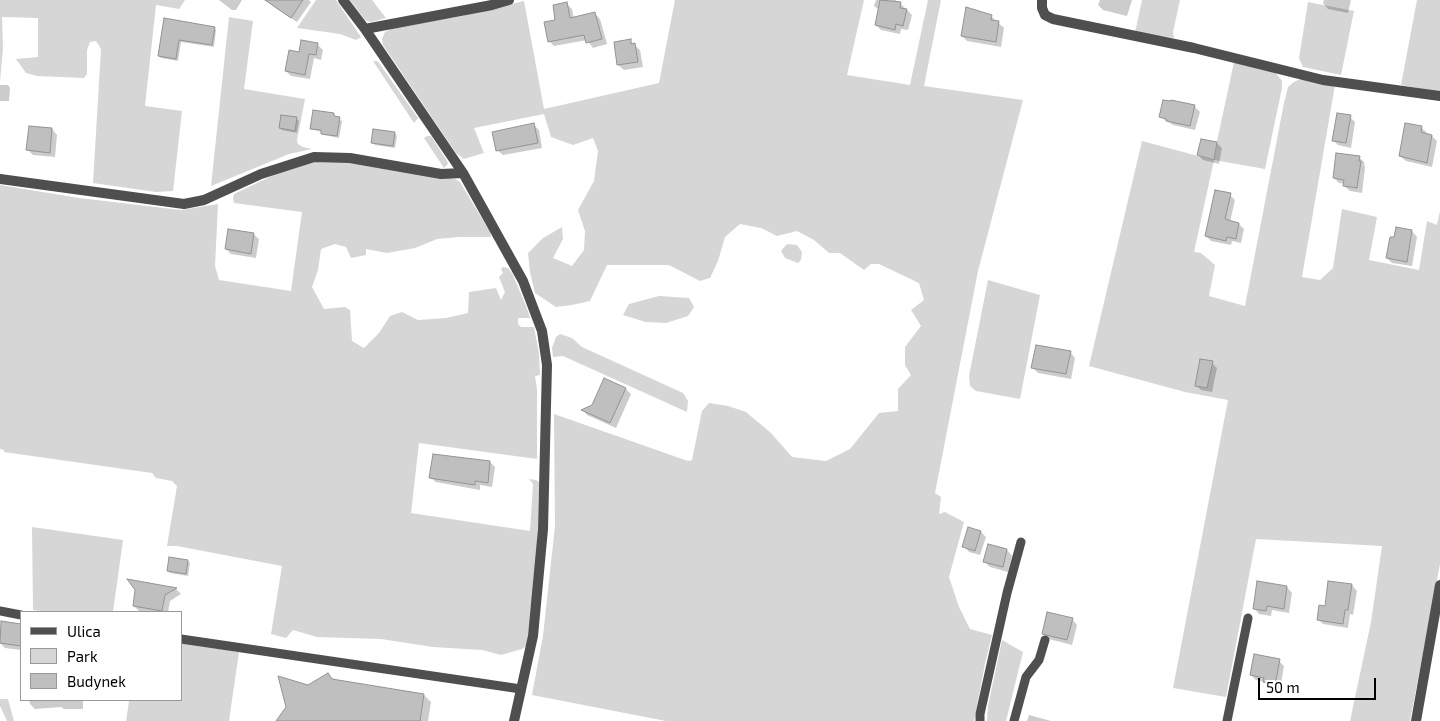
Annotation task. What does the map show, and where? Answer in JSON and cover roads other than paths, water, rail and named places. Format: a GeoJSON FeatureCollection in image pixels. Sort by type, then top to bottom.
{"type":"FeatureCollection","features":[{"type":"Feature","properties":{"kind":"street"},"geometry":{"type":"LineString","coordinates":[[343,0],[365,29],[463,173],[523,280],[542,331],[547,365],[543,529],[533,636],[514,721]]}},
{"type":"Feature","properties":{"kind":"street"},"geometry":{"type":"LineString","coordinates":[[365,29],[492,5],[509,0]]}},
{"type":"Feature","properties":{"kind":"street"},"geometry":{"type":"LineString","coordinates":[[1042,0],[1042,8],[1045,15],[1053,19],[1194,48],[1323,80],[1440,96]]}},
{"type":"Feature","properties":{"kind":"street"},"geometry":{"type":"LineString","coordinates":[[0,179],[184,204],[204,200],[262,174],[314,157],[350,158],[441,174],[463,173]]}},
{"type":"Feature","properties":{"kind":"street"},"geometry":{"type":"LineString","coordinates":[[1416,721],[1440,586]]}},
{"type":"Feature","properties":{"kind":"lane"},"geometry":{"type":"LineString","coordinates":[[980,721],[1007,593],[1021,542]]}},
{"type":"Feature","properties":{"kind":"lane"},"geometry":{"type":"LineString","coordinates":[[0,611],[20,615]]}},
{"type":"Feature","properties":{"kind":"lane"},"geometry":{"type":"LineString","coordinates":[[1227,721],[1248,618]]}},
{"type":"Feature","properties":{"kind":"lane"},"geometry":{"type":"LineString","coordinates":[[182,639],[521,689]]}},
{"type":"Feature","properties":{"kind":"lane"},"geometry":{"type":"LineString","coordinates":[[1014,721],[1026,676],[1039,660],[1045,640]]}}]}
